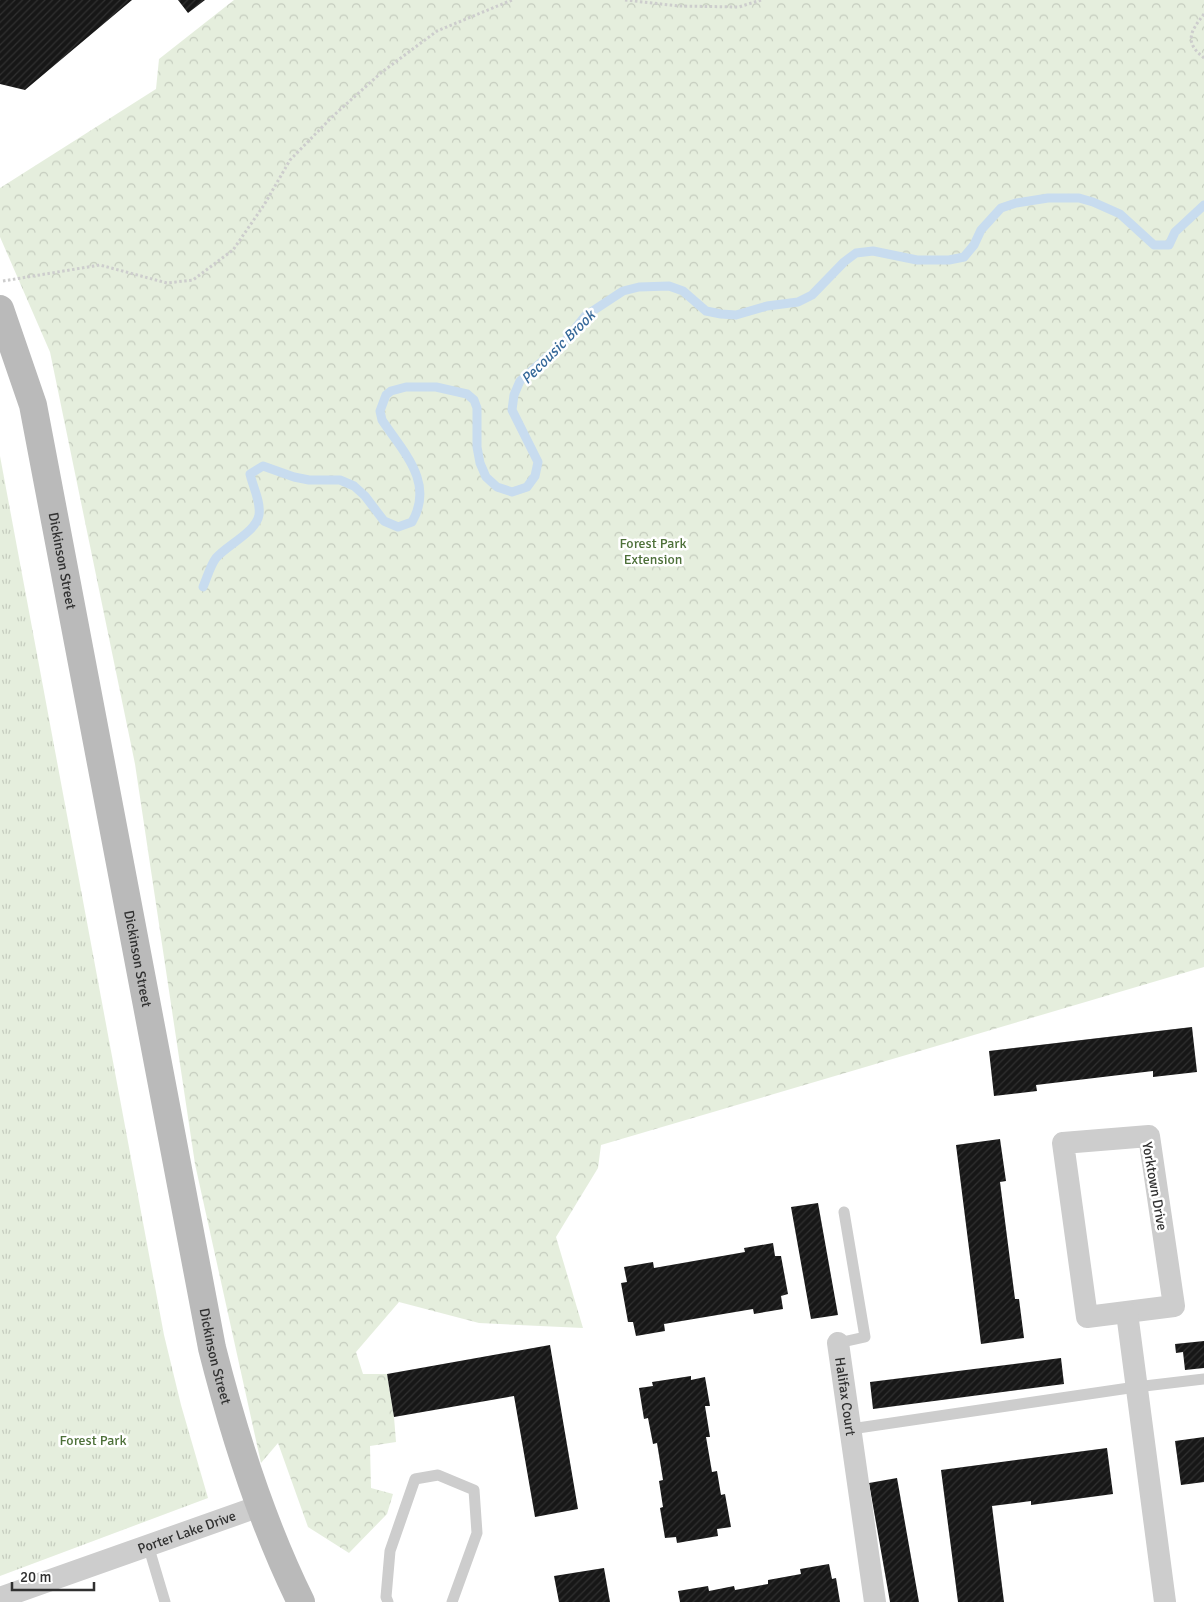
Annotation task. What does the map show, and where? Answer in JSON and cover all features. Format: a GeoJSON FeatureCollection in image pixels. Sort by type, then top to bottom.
{"type":"FeatureCollection","features":[{"type":"Feature","properties":{"kind":"main road","name":"Dickinson Street"},"geometry":{"type":"LineString","coordinates":[[0,309],[32,405],[212,1348],[233,1425],[260,1506],[301,1602]]}},
{"type":"Feature","properties":{"kind":"street","name":"Yorktown Drive"},"geometry":{"type":"LineString","coordinates":[[1149,1136],[1174,1306],[1127,1313],[1087,1317],[1063,1143],[1149,1136]]}},
{"type":"Feature","properties":{"kind":"street"},"geometry":{"type":"LineString","coordinates":[[1127,1313],[1165,1602]]}},
{"type":"Feature","properties":{"kind":"street","name":"Halifax Court"},"geometry":{"type":"LineString","coordinates":[[838,1343],[875,1602]]}},
{"type":"Feature","properties":{"kind":"street","name":"Porter Lake Drive"},"geometry":{"type":"LineString","coordinates":[[0,1598],[260,1506]]}},
{"type":"Feature","properties":{"kind":"lane","name":"Halifax Court"},"geometry":{"type":"LineString","coordinates":[[838,1343],[865,1337],[844,1212]]}},
{"type":"Feature","properties":{"kind":"lane"},"geometry":{"type":"LineString","coordinates":[[851,1429],[1136,1387],[1204,1379]]}},
{"type":"Feature","properties":{"kind":"lane"},"geometry":{"type":"LineString","coordinates":[[388,1602],[386,1597],[390,1551],[415,1478],[438,1475],[474,1490],[477,1533],[452,1602]]}},
{"type":"Feature","properties":{"kind":"lane"},"geometry":{"type":"LineString","coordinates":[[148,1545],[165,1602]]}},
{"type":"Feature","properties":{"kind":"path"},"geometry":{"type":"LineString","coordinates":[[0,281],[100,265],[167,283],[192,280],[233,250],[264,205],[290,160],[333,116],[368,84],[437,31],[512,0]]}},
{"type":"Feature","properties":{"kind":"path"},"geometry":{"type":"LineString","coordinates":[[625,0],[679,6],[739,7],[761,0]]}},
{"type":"Feature","properties":{"kind":"path"},"geometry":{"type":"LineString","coordinates":[[1204,14],[1192,29],[1191,41],[1195,51],[1204,58]]}},
{"type":"Feature","properties":{"kind":"green space","name":"Forest Park Extension"},"geometry":{"type":"Polygon","coordinates":[[[234,0],[1204,0],[1204,967],[601,1145],[598,1168],[556,1237],[583,1328],[479,1323],[399,1302],[356,1352],[363,1374],[387,1374],[396,1442],[370,1446],[371,1488],[393,1494],[387,1514],[349,1553],[308,1527],[278,1443],[261,1463],[195,1164],[135,764],[50,352],[0,237],[0,188],[156,89],[159,59],[234,0]]]}},
{"type":"Feature","properties":{"kind":"green space","name":"Forest Park"},"geometry":{"type":"Polygon","coordinates":[[[0,456],[164,1335],[181,1405],[208,1498],[0,1576],[0,456]]]}},
{"type":"Feature","properties":{"kind":"building"},"geometry":{"type":"Polygon","coordinates":[[[0,0],[132,0],[25,90],[0,84],[0,0]]]}},
{"type":"Feature","properties":{"kind":"building"},"geometry":{"type":"Polygon","coordinates":[[[178,0],[205,0],[188,13],[178,0]]]}},
{"type":"Feature","properties":{"kind":"building"},"geometry":{"type":"Polygon","coordinates":[[[1192,1027],[1197,1072],[1153,1077],[1153,1071],[1036,1085],[1037,1091],[994,1096],[989,1051],[1192,1027]]]}},
{"type":"Feature","properties":{"kind":"building"},"geometry":{"type":"Polygon","coordinates":[[[1000,1139],[1006,1181],[1000,1182],[1015,1299],[1019,1299],[1024,1338],[981,1344],[956,1145],[1000,1139]]]}},
{"type":"Feature","properties":{"kind":"building"},"geometry":{"type":"Polygon","coordinates":[[[818,1203],[838,1315],[811,1319],[791,1207],[818,1203]]]}},
{"type":"Feature","properties":{"kind":"building"},"geometry":{"type":"Polygon","coordinates":[[[773,1243],[775,1256],[781,1256],[788,1294],[781,1296],[783,1309],[754,1314],[753,1309],[664,1324],[665,1331],[636,1336],[633,1322],[628,1322],[621,1283],[627,1282],[624,1267],[653,1262],[654,1268],[745,1252],[744,1248],[773,1243]]]}},
{"type":"Feature","properties":{"kind":"building"},"geometry":{"type":"Polygon","coordinates":[[[1204,1341],[1204,1368],[1185,1370],[1183,1352],[1176,1353],[1175,1344],[1204,1341]]]}},
{"type":"Feature","properties":{"kind":"building"},"geometry":{"type":"Polygon","coordinates":[[[550,1345],[578,1509],[535,1517],[514,1396],[394,1417],[387,1374],[550,1345]]]}},
{"type":"Feature","properties":{"kind":"building"},"geometry":{"type":"Polygon","coordinates":[[[1061,1358],[1064,1384],[873,1409],[870,1382],[1061,1358]]]}},
{"type":"Feature","properties":{"kind":"building"},"geometry":{"type":"Polygon","coordinates":[[[691,1376],[691,1380],[705,1377],[710,1406],[705,1406],[710,1437],[706,1437],[712,1472],[717,1471],[721,1495],[725,1494],[731,1527],[717,1529],[718,1536],[677,1543],[676,1537],[665,1538],[660,1508],[663,1507],[659,1481],[663,1480],[657,1443],[653,1444],[648,1418],[644,1419],[639,1388],[653,1386],[652,1382],[691,1376]]]}},
{"type":"Feature","properties":{"kind":"building"},"geometry":{"type":"Polygon","coordinates":[[[1204,1437],[1204,1482],[1181,1485],[1175,1441],[1204,1437]]]}},
{"type":"Feature","properties":{"kind":"building"},"geometry":{"type":"Polygon","coordinates":[[[1107,1448],[1113,1494],[1031,1505],[1031,1501],[992,1506],[1004,1602],[958,1602],[941,1470],[1107,1448]]]}},
{"type":"Feature","properties":{"kind":"building"},"geometry":{"type":"Polygon","coordinates":[[[897,1478],[919,1602],[890,1602],[869,1483],[897,1478]]]}},
{"type":"Feature","properties":{"kind":"building"},"geometry":{"type":"Polygon","coordinates":[[[829,1564],[832,1579],[836,1578],[840,1602],[680,1602],[678,1591],[708,1586],[709,1591],[734,1586],[735,1590],[768,1584],[768,1580],[801,1574],[800,1569],[829,1564]]]}},
{"type":"Feature","properties":{"kind":"building"},"geometry":{"type":"Polygon","coordinates":[[[604,1568],[610,1602],[559,1602],[554,1576],[604,1568]]]}},
{"type":"Feature","properties":{"kind":"waterway","name":"Pecousic Brook"},"geometry":{"type":"LineString","coordinates":[[203,587],[216,558],[247,533],[257,521],[259,505],[250,474],[263,466],[309,480],[340,480],[354,486],[365,496],[384,521],[398,527],[412,522],[418,507],[420,494],[418,481],[407,456],[382,420],[380,411],[386,395],[391,391],[406,387],[436,387],[467,394],[474,400],[477,408],[477,447],[480,463],[486,477],[497,487],[512,492],[527,487],[535,476],[538,462],[512,410],[514,395],[520,381],[566,340],[585,316],[623,291],[639,287],[669,286],[683,291],[706,311],[736,315],[767,306],[798,302],[812,295],[844,262],[856,253],[873,251],[917,260],[949,260],[964,257],[974,245],[981,230],[1001,208],[1016,203],[1048,198],[1079,198],[1093,202],[1120,214],[1154,245],[1169,245],[1175,232],[1204,205]]}}]}
